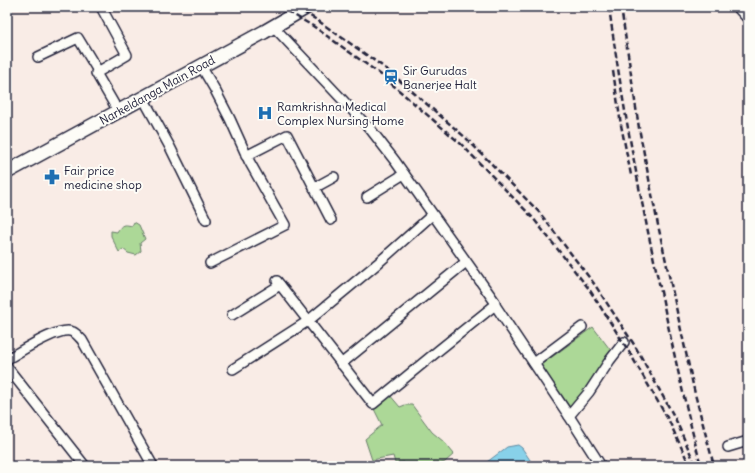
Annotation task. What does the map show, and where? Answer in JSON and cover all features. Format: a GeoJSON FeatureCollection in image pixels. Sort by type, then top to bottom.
{"type":"FeatureCollection","features":[{"type":"Feature","properties":{"kind":"main road","name":"Narkeldanga Main Road"},"geometry":{"type":"LineString","coordinates":[[7,171],[143,98],[303,8]]}},
{"type":"Feature","properties":{"kind":"street"},"geometry":{"type":"LineString","coordinates":[[98,71],[127,55],[101,7]]}},
{"type":"Feature","properties":{"kind":"street"},"geometry":{"type":"LineString","coordinates":[[737,7],[748,20]]}},
{"type":"Feature","properties":{"kind":"street"},"geometry":{"type":"LineString","coordinates":[[273,26],[371,130],[404,174],[495,302],[601,466]]}},
{"type":"Feature","properties":{"kind":"street"},"geometry":{"type":"LineString","coordinates":[[38,57],[78,38],[98,71],[96,73],[118,111]]}},
{"type":"Feature","properties":{"kind":"street"},"geometry":{"type":"LineString","coordinates":[[200,66],[229,116],[246,156],[285,225],[210,264]]}},
{"type":"Feature","properties":{"kind":"street"},"geometry":{"type":"LineString","coordinates":[[143,98],[170,147],[206,220]]}},
{"type":"Feature","properties":{"kind":"street"},"geometry":{"type":"LineString","coordinates":[[246,156],[287,134],[331,220]]}},
{"type":"Feature","properties":{"kind":"street"},"geometry":{"type":"LineString","coordinates":[[367,197],[404,174]]}},
{"type":"Feature","properties":{"kind":"street"},"geometry":{"type":"LineString","coordinates":[[314,188],[334,177]]}},
{"type":"Feature","properties":{"kind":"street"},"geometry":{"type":"LineString","coordinates":[[233,369],[308,321],[377,264],[432,215]]}},
{"type":"Feature","properties":{"kind":"street"},"geometry":{"type":"LineString","coordinates":[[341,364],[466,262]]}},
{"type":"Feature","properties":{"kind":"street"},"geometry":{"type":"LineString","coordinates":[[232,315],[279,283],[373,404],[496,305]]}},
{"type":"Feature","properties":{"kind":"street"},"geometry":{"type":"LineString","coordinates":[[534,362],[582,327]]}},
{"type":"Feature","properties":{"kind":"street"},"geometry":{"type":"LineString","coordinates":[[7,359],[51,335],[64,330],[73,331],[82,340],[153,466]]}},
{"type":"Feature","properties":{"kind":"street"},"geometry":{"type":"LineString","coordinates":[[569,416],[590,392],[610,360],[624,342]]}},
{"type":"Feature","properties":{"kind":"street"},"geometry":{"type":"LineString","coordinates":[[7,367],[85,466]]}},
{"type":"Feature","properties":{"kind":"street"},"geometry":{"type":"LineString","coordinates":[[728,447],[748,441]]}},
{"type":"Feature","properties":{"kind":"green space"},"geometry":{"type":"Polygon","coordinates":[[[134,222],[139,225],[145,239],[140,243],[141,251],[136,255],[128,253],[123,249],[119,252],[111,236],[111,231],[117,232],[122,226],[132,226],[134,222]]]}},
{"type":"Feature","properties":{"kind":"green space"},"geometry":{"type":"Polygon","coordinates":[[[593,327],[612,352],[572,410],[541,365],[593,327]]]}},
{"type":"Feature","properties":{"kind":"green space"},"geometry":{"type":"Polygon","coordinates":[[[389,394],[400,407],[412,405],[432,432],[444,442],[454,454],[445,462],[429,466],[405,466],[404,462],[395,463],[393,456],[372,460],[365,439],[382,425],[374,409],[389,394]]]}},
{"type":"Feature","properties":{"kind":"water"},"geometry":{"type":"Polygon","coordinates":[[[518,445],[522,448],[534,466],[482,466],[507,447],[518,445]]]}},
{"type":"Feature","properties":{"kind":"railway"},"geometry":{"type":"LineString","coordinates":[[280,7],[313,26],[380,74],[461,144],[533,218],[589,289],[628,350],[669,421],[690,466]]}},
{"type":"Feature","properties":{"kind":"railway"},"geometry":{"type":"LineString","coordinates":[[295,7],[317,20],[385,68],[466,138],[539,212],[595,285],[635,346],[675,418],[696,466]]}},
{"type":"Feature","properties":{"kind":"railway"},"geometry":{"type":"LineString","coordinates":[[609,7],[632,150],[646,221],[680,379],[701,466]]}},
{"type":"Feature","properties":{"kind":"railway"},"geometry":{"type":"LineString","coordinates":[[621,7],[639,128],[658,225],[695,394],[714,466]]}},
{"type":"Feature","properties":{"kind":"railway"},"geometry":{"type":"LineString","coordinates":[[613,71],[621,125],[631,175]]}},
{"type":"Feature","properties":{"kind":"place","name":"Sir Gurudas Banerjee Halt"},"geometry":{"type":"Point","coordinates":[391,77]}},
{"type":"Feature","properties":{"kind":"place","name":"Ramkrishna Medical Complex Nursing Home"},"geometry":{"type":"Point","coordinates":[265,113]}},
{"type":"Feature","properties":{"kind":"place","name":"Fair price medicine shop"},"geometry":{"type":"Point","coordinates":[52,177]}}]}
